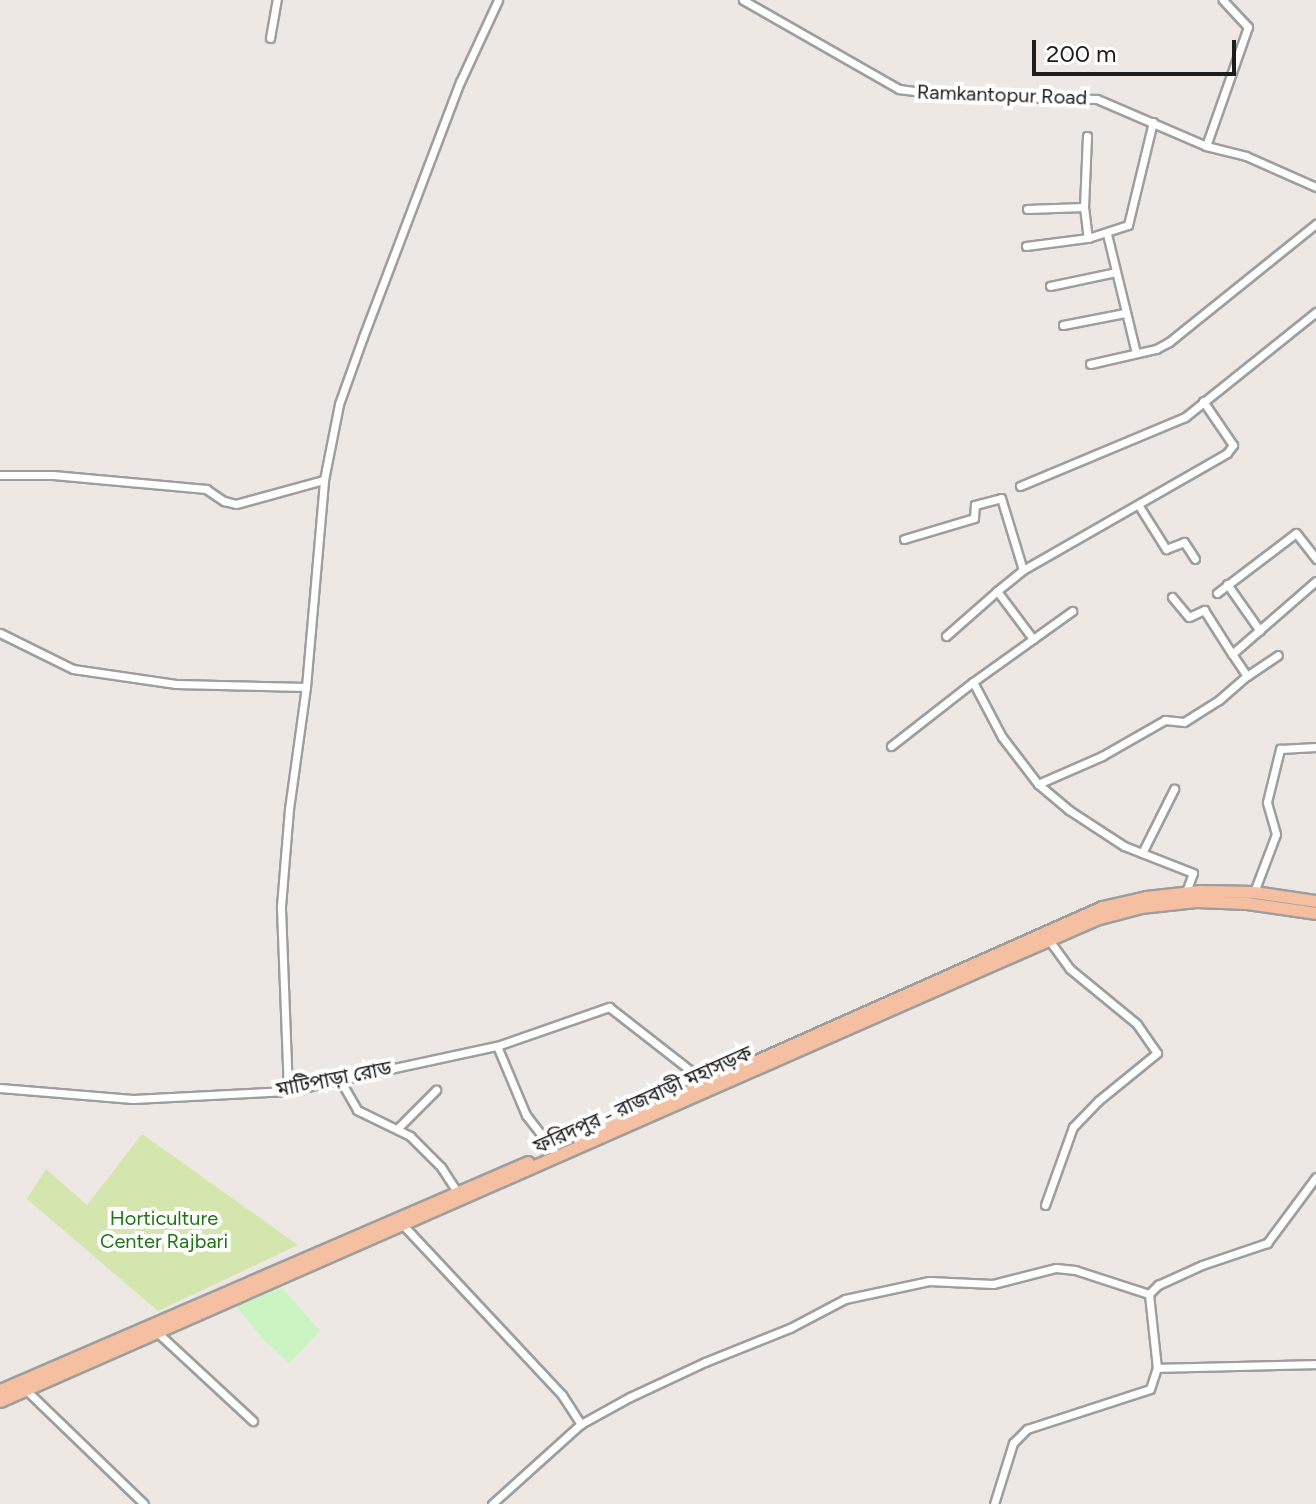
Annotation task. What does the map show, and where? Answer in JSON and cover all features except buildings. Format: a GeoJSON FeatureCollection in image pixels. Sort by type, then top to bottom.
{"type":"FeatureCollection","features":[{"type":"Feature","properties":{"kind":"main road","name":"ফরিদপুর - রাজবাড়ী মহাসড়ক"},"geometry":{"type":"LineString","coordinates":[[0,1401],[23,1386],[1102,907],[1186,892],[1254,892],[1316,901]]}},
{"type":"Feature","properties":{"kind":"main road","name":"ফরিদপুর - রাজবাড়ী মহাসড়ক"},"geometry":{"type":"LineString","coordinates":[[0,1390],[23,1386],[159,1334],[1096,919],[1157,905],[1196,901],[1247,903],[1316,913]]}},
{"type":"Feature","properties":{"kind":"street"},"geometry":{"type":"LineString","coordinates":[[270,38],[277,0]]}},
{"type":"Feature","properties":{"kind":"street"},"geometry":{"type":"LineString","coordinates":[[288,1091],[281,906],[289,809],[306,687],[324,480],[339,404],[363,337],[460,82],[498,0]]}},
{"type":"Feature","properties":{"kind":"street","name":"Ramkantopur Road"},"geometry":{"type":"LineString","coordinates":[[743,0],[899,89],[952,96],[1086,97],[1125,108],[1206,146],[1246,156],[1316,187]]}},
{"type":"Feature","properties":{"kind":"street"},"geometry":{"type":"LineString","coordinates":[[1206,146],[1248,27],[1223,0]]}},
{"type":"Feature","properties":{"kind":"street"},"geometry":{"type":"LineString","coordinates":[[1026,246],[1088,238],[1128,225],[1153,122]]}},
{"type":"Feature","properties":{"kind":"street"},"geometry":{"type":"LineString","coordinates":[[1087,136],[1084,207],[1088,238]]}},
{"type":"Feature","properties":{"kind":"street"},"geometry":{"type":"LineString","coordinates":[[1027,209],[1084,207]]}},
{"type":"Feature","properties":{"kind":"street"},"geometry":{"type":"LineString","coordinates":[[1090,364],[1156,349],[1169,342],[1316,224]]}},
{"type":"Feature","properties":{"kind":"street"},"geometry":{"type":"LineString","coordinates":[[1107,234],[1136,353]]}},
{"type":"Feature","properties":{"kind":"street"},"geometry":{"type":"LineString","coordinates":[[1050,286],[1116,272]]}},
{"type":"Feature","properties":{"kind":"street"},"geometry":{"type":"LineString","coordinates":[[1020,486],[1185,417],[1316,312]]}},
{"type":"Feature","properties":{"kind":"street"},"geometry":{"type":"LineString","coordinates":[[1063,325],[1125,313]]}},
{"type":"Feature","properties":{"kind":"street"},"geometry":{"type":"LineString","coordinates":[[946,636],[1023,570],[1139,506],[1232,448],[1203,401]]}},
{"type":"Feature","properties":{"kind":"street"},"geometry":{"type":"LineString","coordinates":[[0,475],[53,475],[206,489],[224,501],[236,504],[324,480]]}},
{"type":"Feature","properties":{"kind":"street"},"geometry":{"type":"LineString","coordinates":[[904,539],[974,518],[975,505],[1001,498],[1023,570]]}},
{"type":"Feature","properties":{"kind":"street"},"geometry":{"type":"LineString","coordinates":[[1139,506],[1166,549],[1184,542],[1195,559]]}},
{"type":"Feature","properties":{"kind":"street"},"geometry":{"type":"LineString","coordinates":[[1217,593],[1296,533],[1316,559]]}},
{"type":"Feature","properties":{"kind":"street"},"geometry":{"type":"LineString","coordinates":[[1232,654],[1316,581]]}},
{"type":"Feature","properties":{"kind":"street"},"geometry":{"type":"LineString","coordinates":[[1227,584],[1260,631]]}},
{"type":"Feature","properties":{"kind":"street"},"geometry":{"type":"LineString","coordinates":[[997,591],[1033,639]]}},
{"type":"Feature","properties":{"kind":"street"},"geometry":{"type":"LineString","coordinates":[[1172,597],[1189,617],[1205,612],[1247,676]]}},
{"type":"Feature","properties":{"kind":"street"},"geometry":{"type":"LineString","coordinates":[[891,746],[1072,611]]}},
{"type":"Feature","properties":{"kind":"street"},"geometry":{"type":"LineString","coordinates":[[0,633],[73,669],[176,684],[306,687]]}},
{"type":"Feature","properties":{"kind":"street"},"geometry":{"type":"LineString","coordinates":[[1038,784],[1102,756],[1165,720],[1184,722],[1278,655]]}},
{"type":"Feature","properties":{"kind":"street"},"geometry":{"type":"LineString","coordinates":[[973,682],[1002,737],[1038,784],[1124,846],[1193,873],[1186,892]]}},
{"type":"Feature","properties":{"kind":"street"},"geometry":{"type":"LineString","coordinates":[[1254,892],[1276,834],[1267,802],[1280,749],[1316,747]]}},
{"type":"Feature","properties":{"kind":"street"},"geometry":{"type":"LineString","coordinates":[[1142,853],[1174,789]]}},
{"type":"Feature","properties":{"kind":"street"},"geometry":{"type":"LineString","coordinates":[[1045,1205],[1073,1127],[1098,1101],[1157,1053],[1137,1024],[1070,969],[1049,940]]}},
{"type":"Feature","properties":{"kind":"street","name":"মাটিপাড়া রোড"},"geometry":{"type":"LineString","coordinates":[[0,1088],[133,1099],[288,1091],[497,1046],[609,1007],[705,1082]]}},
{"type":"Feature","properties":{"kind":"street"},"geometry":{"type":"LineString","coordinates":[[497,1046],[526,1115],[554,1151]]}},
{"type":"Feature","properties":{"kind":"street"},"geometry":{"type":"LineString","coordinates":[[340,1080],[363,1115],[398,1128],[432,1156],[457,1192]]}},
{"type":"Feature","properties":{"kind":"street"},"geometry":{"type":"LineString","coordinates":[[398,1128],[436,1090]]}},
{"type":"Feature","properties":{"kind":"street"},"geometry":{"type":"LineString","coordinates":[[1149,1294],[1158,1285],[1202,1265],[1267,1243],[1316,1177]]}},
{"type":"Feature","properties":{"kind":"street"},"geometry":{"type":"LineString","coordinates":[[403,1225],[562,1395],[581,1424]]}},
{"type":"Feature","properties":{"kind":"street"},"geometry":{"type":"LineString","coordinates":[[492,1504],[581,1424],[655,1385],[790,1328],[845,1299],[904,1284],[954,1281],[993,1284],[1066,1268],[1149,1294]]}},
{"type":"Feature","properties":{"kind":"street"},"geometry":{"type":"LineString","coordinates":[[994,1504],[1013,1443],[1027,1429],[1150,1389],[1157,1368],[1149,1294]]}},
{"type":"Feature","properties":{"kind":"street"},"geometry":{"type":"LineString","coordinates":[[159,1334],[253,1421]]}},
{"type":"Feature","properties":{"kind":"street"},"geometry":{"type":"LineString","coordinates":[[1157,1368],[1316,1364]]}},
{"type":"Feature","properties":{"kind":"street"},"geometry":{"type":"LineString","coordinates":[[23,1386],[144,1504]]}},
{"type":"Feature","properties":{"kind":"green space","name":"Horticulture Center Rajbari"},"geometry":{"type":"Polygon","coordinates":[[[142,1134],[298,1245],[158,1311],[27,1199],[46,1169],[87,1205],[142,1134]]]}},
{"type":"Feature","properties":{"kind":"green space"},"geometry":{"type":"Polygon","coordinates":[[[282,1288],[320,1331],[289,1363],[261,1337],[236,1306],[282,1288]]]}}]}
